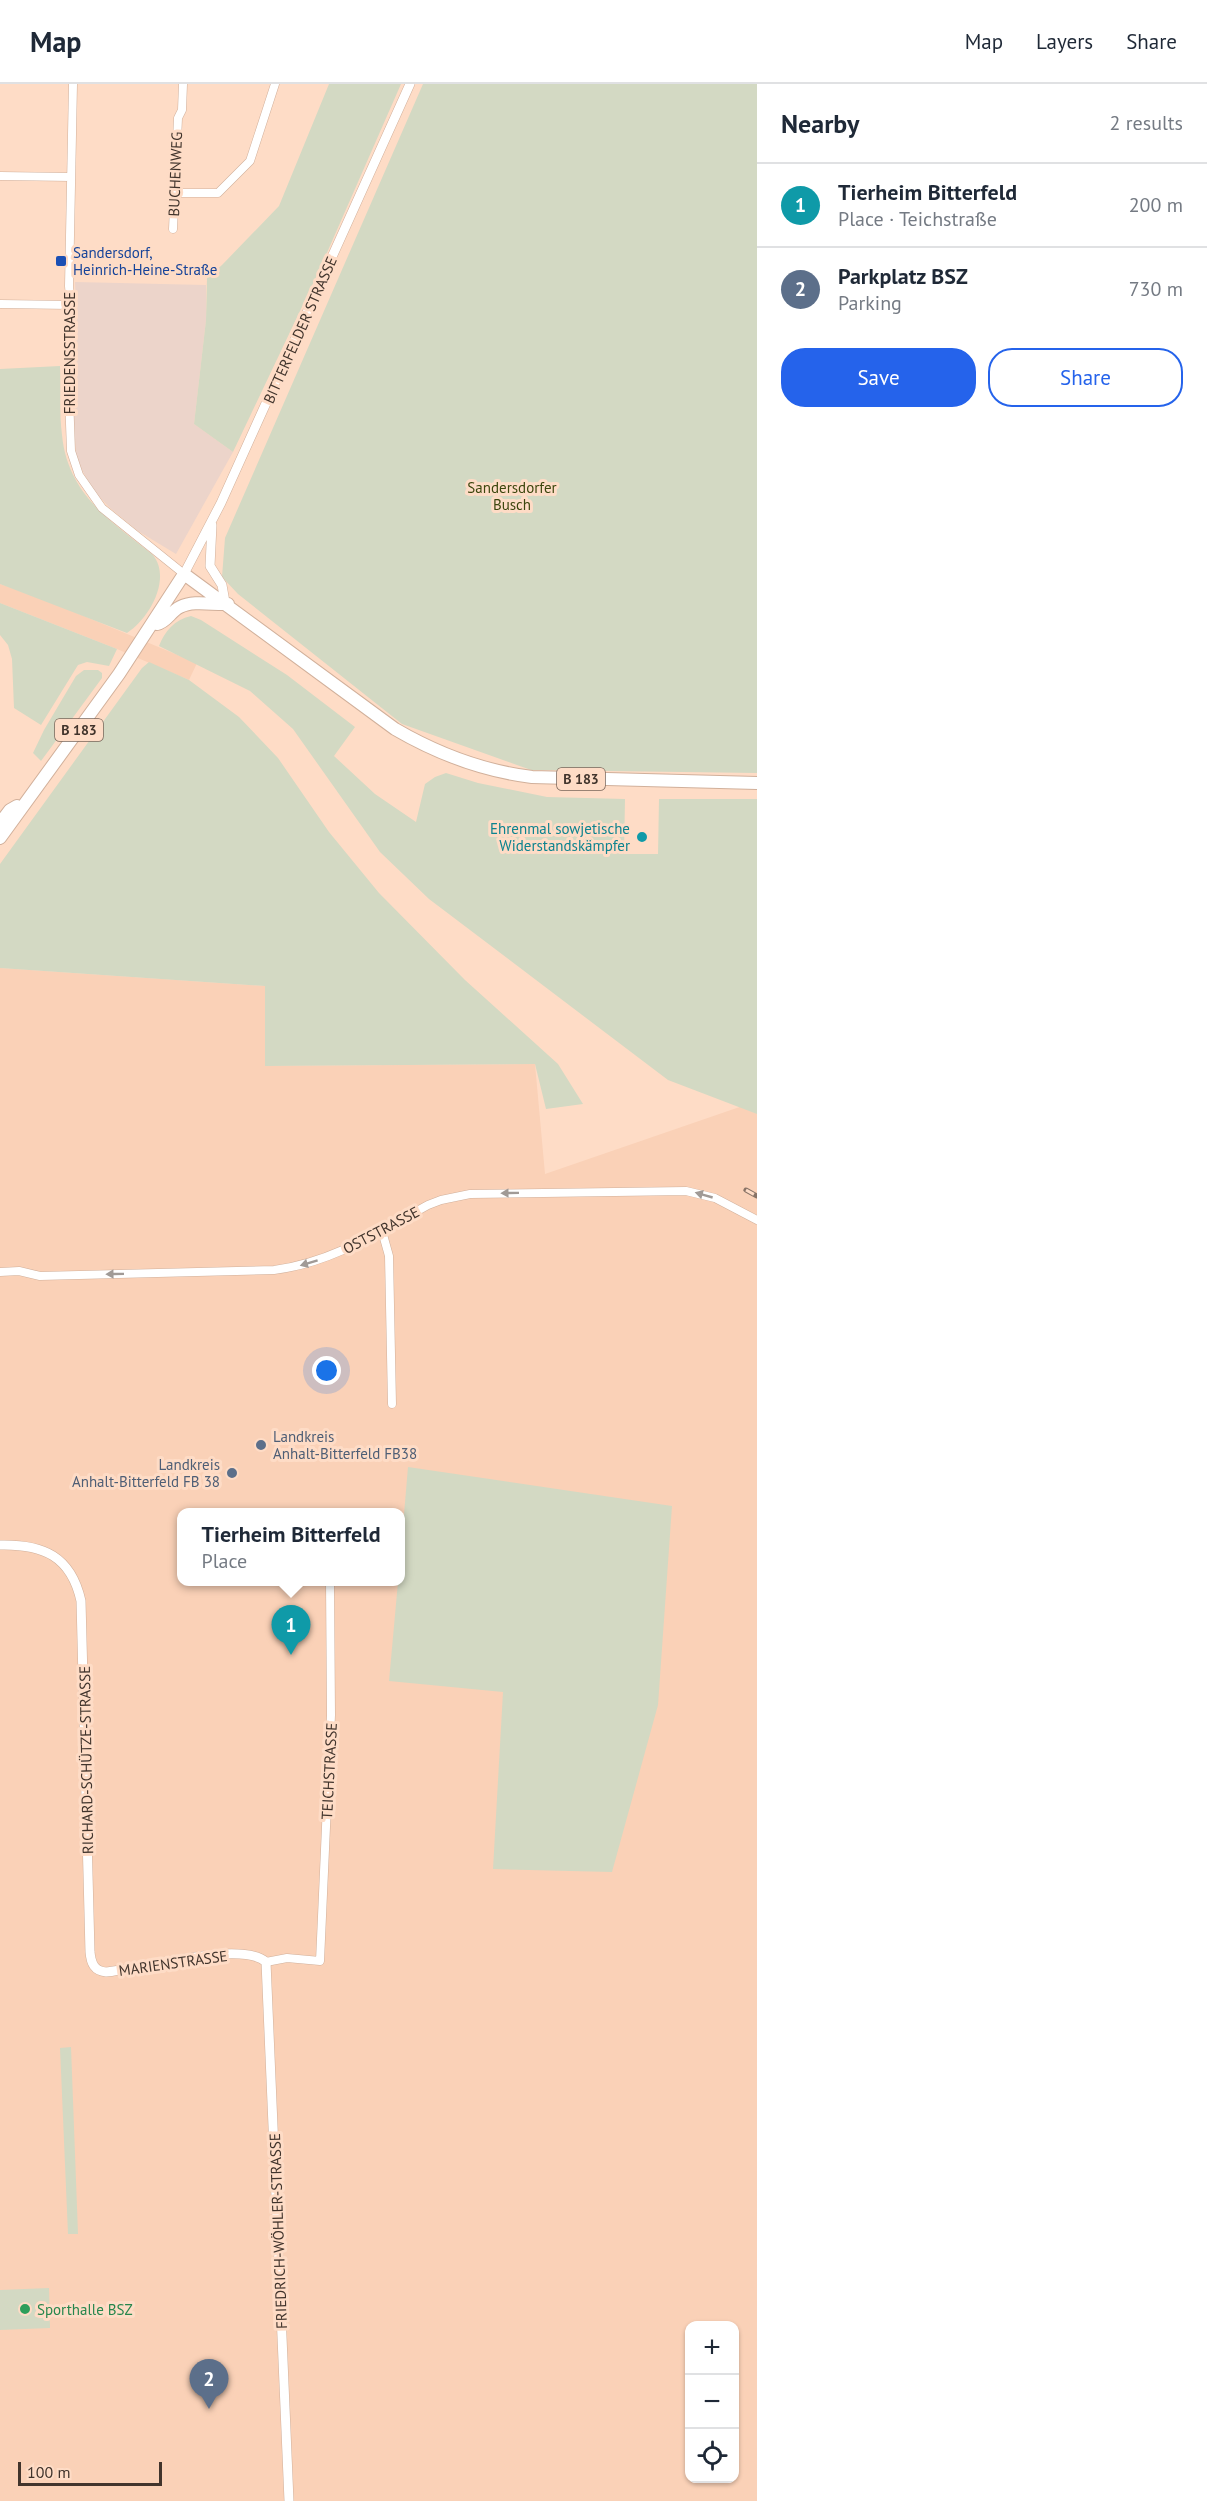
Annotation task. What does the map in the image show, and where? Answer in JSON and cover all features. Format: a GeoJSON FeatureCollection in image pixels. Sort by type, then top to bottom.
{"type":"FeatureCollection","features":[{"type":"Feature","properties":{"kind":"main road","name":"B 183"},"geometry":{"type":"LineString","coordinates":[[0,838],[129,660],[184,574],[227,603],[395,729],[426,747],[468,763],[508,774],[532,777],[757,783]]}},
{"type":"Feature","properties":{"kind":"main road","name":"B 183"},"geometry":{"type":"LineString","coordinates":[[149,630],[163,623],[178,608],[185,605],[227,603]]}},
{"type":"Feature","properties":{"kind":"main road"},"geometry":{"type":"LineString","coordinates":[[0,823],[10,810],[28,799]]}},
{"type":"Feature","properties":{"kind":"street","name":"FRIEDENSSTRASSE"},"geometry":{"type":"LineString","coordinates":[[73,84],[69,432],[71,451],[79,475],[102,508],[184,574]]}},
{"type":"Feature","properties":{"kind":"street","name":"BUCHENWEG"},"geometry":{"type":"LineString","coordinates":[[173,229],[178,118],[182,110],[183,84]]}},
{"type":"Feature","properties":{"kind":"street"},"geometry":{"type":"LineString","coordinates":[[175,193],[218,192],[250,160],[275,84]]}},
{"type":"Feature","properties":{"kind":"street","name":"BITTERFELDER STRASSE"},"geometry":{"type":"LineString","coordinates":[[184,574],[212,522],[410,84]]}},
{"type":"Feature","properties":{"kind":"street"},"geometry":{"type":"LineString","coordinates":[[0,176],[71,177]]}},
{"type":"Feature","properties":{"kind":"street"},"geometry":{"type":"LineString","coordinates":[[0,304],[70,304]]}},
{"type":"Feature","properties":{"kind":"street"},"geometry":{"type":"LineString","coordinates":[[212,522],[210,565],[222,585],[227,603]]}},
{"type":"Feature","properties":{"kind":"street","name":"OSTSTRASSE"},"geometry":{"type":"LineString","coordinates":[[0,1272],[19,1271],[40,1276],[274,1270],[315,1262],[441,1200],[470,1194],[686,1191],[714,1198],[757,1220]]}},
{"type":"Feature","properties":{"kind":"street"},"geometry":{"type":"LineString","coordinates":[[382,1231],[390,1256],[392,1404]]}},
{"type":"Feature","properties":{"kind":"street","name":"RICHARD-SCHÜTZE-STRASSE"},"geometry":{"type":"LineString","coordinates":[[0,1545],[33,1547],[56,1557],[75,1582],[82,1611],[90,1952],[96,1969]]}},
{"type":"Feature","properties":{"kind":"street","name":"TEICHSTRASSE"},"geometry":{"type":"LineString","coordinates":[[320,1961],[331,1715],[330,1586]]}},
{"type":"Feature","properties":{"kind":"street","name":"MARIENSTRASSE"},"geometry":{"type":"LineString","coordinates":[[96,1969],[100,1972],[114,1971],[216,1954],[254,1956],[266,1962],[286,1958],[320,1961]]}},
{"type":"Feature","properties":{"kind":"street","name":"FRIEDRICH-WÖHLER-STRASSE"},"geometry":{"type":"LineString","coordinates":[[266,1962],[289,2501]]}},
{"type":"Feature","properties":{"kind":"shaded area"},"geometry":{"type":"Polygon","coordinates":[[[75,282],[206,285],[206,320],[194,424],[233,452],[176,554],[138,531],[110,508],[93,490],[76,454],[71,377],[77,326],[75,282]]]}},
{"type":"Feature","properties":{"kind":"shaded area"},"geometry":{"type":"Polygon","coordinates":[[[0,584],[38,597],[197,663],[189,680],[0,603],[0,584]]]}},
{"type":"Feature","properties":{"kind":"shaded area"},"geometry":{"type":"Polygon","coordinates":[[[0,968],[265,986],[266,1066],[535,1064],[545,1174],[757,1101],[757,2501],[0,2501],[0,968]]]}},
{"type":"Feature","properties":{"kind":"green space"},"geometry":{"type":"Polygon","coordinates":[[[329,84],[401,84],[319,271],[233,452],[194,424],[206,320],[207,278],[279,206],[329,84]]]}},
{"type":"Feature","properties":{"kind":"green space","name":"Sandersdorfer Busch"},"geometry":{"type":"Polygon","coordinates":[[[423,84],[757,84],[757,773],[531,770],[402,724],[238,594],[222,577],[225,538],[423,84]]]}},
{"type":"Feature","properties":{"kind":"green space"},"geometry":{"type":"Polygon","coordinates":[[[60,366],[62,435],[66,456],[73,474],[94,505],[153,555],[158,565],[159,587],[155,598],[143,618],[127,633],[0,584],[0,369],[60,366]]]}},
{"type":"Feature","properties":{"kind":"green space"},"geometry":{"type":"Polygon","coordinates":[[[0,603],[117,649],[109,666],[87,662],[78,665],[41,725],[14,708],[12,659],[8,645],[0,635],[0,603]]]}},
{"type":"Feature","properties":{"kind":"green space"},"geometry":{"type":"Polygon","coordinates":[[[191,616],[201,620],[287,675],[355,727],[334,756],[375,794],[416,822],[425,784],[446,773],[478,783],[547,797],[625,799],[624,854],[658,854],[659,799],[757,799],[757,1114],[668,1080],[429,899],[380,852],[293,729],[250,691],[159,646],[171,627],[191,616]]]}},
{"type":"Feature","properties":{"kind":"green space"},"geometry":{"type":"Polygon","coordinates":[[[149,662],[189,680],[239,717],[278,758],[329,832],[379,893],[465,980],[558,1064],[583,1104],[546,1109],[535,1064],[265,1066],[265,986],[0,968],[0,864],[142,668],[149,662]]]}},
{"type":"Feature","properties":{"kind":"green space"},"geometry":{"type":"Polygon","coordinates":[[[84,670],[98,670],[102,673],[102,678],[41,761],[33,753],[76,676],[84,670]]]}},
{"type":"Feature","properties":{"kind":"green space"},"geometry":{"type":"Polygon","coordinates":[[[408,1467],[672,1506],[658,1705],[612,1872],[493,1869],[503,1692],[389,1681],[398,1586],[405,1586],[405,1508],[408,1467]]]}},
{"type":"Feature","properties":{"kind":"green space"},"geometry":{"type":"Polygon","coordinates":[[[71,2047],[78,2234],[68,2234],[60,2048],[71,2047]]]}},
{"type":"Feature","properties":{"kind":"green space","name":"Sporthalle BSZ"},"geometry":{"type":"Polygon","coordinates":[[[49,2288],[50,2328],[0,2330],[0,2290],[49,2288]]]}},
{"type":"Feature","properties":{"kind":"railway"},"geometry":{"type":"LineString","coordinates":[[746,1190],[757,1196]]}},
{"type":"Feature","properties":{"kind":"place","name":"Sandersdorf, Heinrich-Heine-Straße"},"geometry":{"type":"Point","coordinates":[61,261]}},
{"type":"Feature","properties":{"kind":"place","name":"Ehrenmal sowjetische Widerstandskämpfer"},"geometry":{"type":"Point","coordinates":[642,837]}},
{"type":"Feature","properties":{"kind":"place","name":"Landkreis Anhalt-Bitterfeld FB38"},"geometry":{"type":"Point","coordinates":[261,1445]}},
{"type":"Feature","properties":{"kind":"place","name":"Landkreis Anhalt-Bitterfeld FB 38"},"geometry":{"type":"Point","coordinates":[232,1473]}},
{"type":"Feature","properties":{"kind":"place","name":"Tierheim Bitterfeld"},"geometry":{"type":"Point","coordinates":[291,1655]}},
{"type":"Feature","properties":{"kind":"place","name":"Sporthalle BSZ"},"geometry":{"type":"Point","coordinates":[25,2309]}},
{"type":"Feature","properties":{"kind":"place","name":"Parkplatz BSZ"},"geometry":{"type":"Point","coordinates":[209,2409]}}]}
